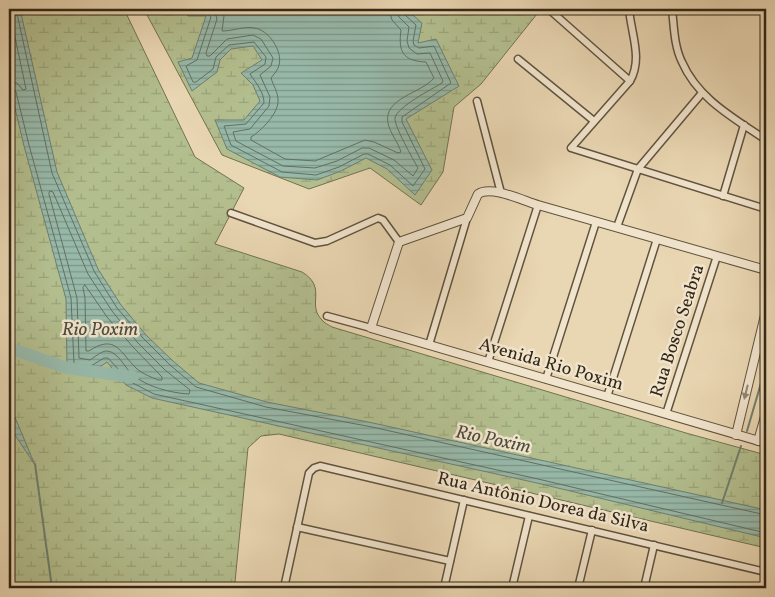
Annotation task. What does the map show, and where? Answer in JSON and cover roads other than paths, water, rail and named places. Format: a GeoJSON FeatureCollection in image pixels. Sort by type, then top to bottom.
{"type":"FeatureCollection","features":[{"type":"Feature","properties":{"kind":"street"},"geometry":{"type":"LineString","coordinates":[[628,9],[637,58],[635,72],[630,81],[571,148],[766,209]]}},
{"type":"Feature","properties":{"kind":"street"},"geometry":{"type":"LineString","coordinates":[[672,9],[677,48],[681,61],[702,93],[744,125],[765,137]]}},
{"type":"Feature","properties":{"kind":"street"},"geometry":{"type":"LineString","coordinates":[[552,12],[630,81]]}},
{"type":"Feature","properties":{"kind":"street"},"geometry":{"type":"LineString","coordinates":[[518,59],[594,121]]}},
{"type":"Feature","properties":{"kind":"street"},"geometry":{"type":"LineString","coordinates":[[617,227],[638,169],[702,93]]}},
{"type":"Feature","properties":{"kind":"street"},"geometry":{"type":"LineString","coordinates":[[477,101],[502,193]]}},
{"type":"Feature","properties":{"kind":"street"},"geometry":{"type":"LineString","coordinates":[[723,196],[744,125]]}},
{"type":"Feature","properties":{"kind":"street"},"geometry":{"type":"LineString","coordinates":[[429,345],[467,218],[481,191],[490,190],[502,193],[596,222],[766,270]]}},
{"type":"Feature","properties":{"kind":"street"},"geometry":{"type":"LineString","coordinates":[[488,362],[538,205]]}},
{"type":"Feature","properties":{"kind":"street"},"geometry":{"type":"LineString","coordinates":[[231,213],[315,243],[327,242],[378,218],[384,220],[399,242]]}},
{"type":"Feature","properties":{"kind":"street"},"geometry":{"type":"LineString","coordinates":[[399,242],[467,218]]}},
{"type":"Feature","properties":{"kind":"street"},"geometry":{"type":"LineString","coordinates":[[546,379],[596,222]]}},
{"type":"Feature","properties":{"kind":"street"},"geometry":{"type":"LineString","coordinates":[[607,397],[656,239]]}},
{"type":"Feature","properties":{"kind":"street"},"geometry":{"type":"LineString","coordinates":[[370,328],[399,242]]}},
{"type":"Feature","properties":{"kind":"street","name":"Rua Bosco Seabra"},"geometry":{"type":"LineString","coordinates":[[666,414],[717,256]]}},
{"type":"Feature","properties":{"kind":"street"},"geometry":{"type":"LineString","coordinates":[[736,435],[766,311]]}},
{"type":"Feature","properties":{"kind":"street","name":"Avenida Rio Poxim"},"geometry":{"type":"LineString","coordinates":[[327,316],[762,442]]}},
{"type":"Feature","properties":{"kind":"street"},"geometry":{"type":"LineString","coordinates":[[762,442],[766,413]]}},
{"type":"Feature","properties":{"kind":"street","name":"Rua Antônio Dorea da Silva"},"geometry":{"type":"LineString","coordinates":[[297,527],[309,473],[314,468],[320,466],[766,572]]}},
{"type":"Feature","properties":{"kind":"street"},"geometry":{"type":"LineString","coordinates":[[444,588],[464,500]]}},
{"type":"Feature","properties":{"kind":"street"},"geometry":{"type":"LineString","coordinates":[[512,588],[529,516]]}},
{"type":"Feature","properties":{"kind":"street"},"geometry":{"type":"LineString","coordinates":[[284,588],[297,527],[450,561]]}},
{"type":"Feature","properties":{"kind":"street"},"geometry":{"type":"LineString","coordinates":[[578,588],[592,530]]}},
{"type":"Feature","properties":{"kind":"street"},"geometry":{"type":"LineString","coordinates":[[644,588],[654,545]]}},
{"type":"Feature","properties":{"kind":"water","name":"Rio Poxim"},"geometry":{"type":"Polygon","coordinates":[[[9,9],[20,9],[57,172],[98,269],[121,305],[146,335],[199,383],[267,402],[373,423],[766,510],[766,538],[537,483],[152,398],[126,385],[107,362],[93,372],[67,368],[66,299],[24,146],[9,83],[9,9]]]}},
{"type":"Feature","properties":{"kind":"water"},"geometry":{"type":"Polygon","coordinates":[[[181,9],[406,9],[422,23],[418,43],[436,39],[459,86],[406,119],[432,170],[415,195],[387,169],[366,158],[341,171],[317,180],[280,177],[227,149],[215,120],[244,120],[260,101],[253,85],[241,73],[262,60],[253,46],[231,49],[220,60],[217,72],[192,91],[178,62],[192,58],[206,16],[188,16],[181,9]]]}},
{"type":"Feature","properties":{"kind":"water"},"geometry":{"type":"Polygon","coordinates":[[[9,403],[35,465],[9,426],[9,403]]]}},
{"type":"Feature","properties":{"kind":"waterway","name":"Rio Poxim"},"geometry":{"type":"LineString","coordinates":[[9,348],[67,368],[133,377]]}},
{"type":"Feature","properties":{"kind":"waterway"},"geometry":{"type":"LineString","coordinates":[[747,431],[766,366]]}},
{"type":"Feature","properties":{"kind":"waterway"},"geometry":{"type":"LineString","coordinates":[[722,503],[741,446]]}},
{"type":"Feature","properties":{"kind":"waterway"},"geometry":{"type":"LineString","coordinates":[[35,464],[52,588]]}}]}
